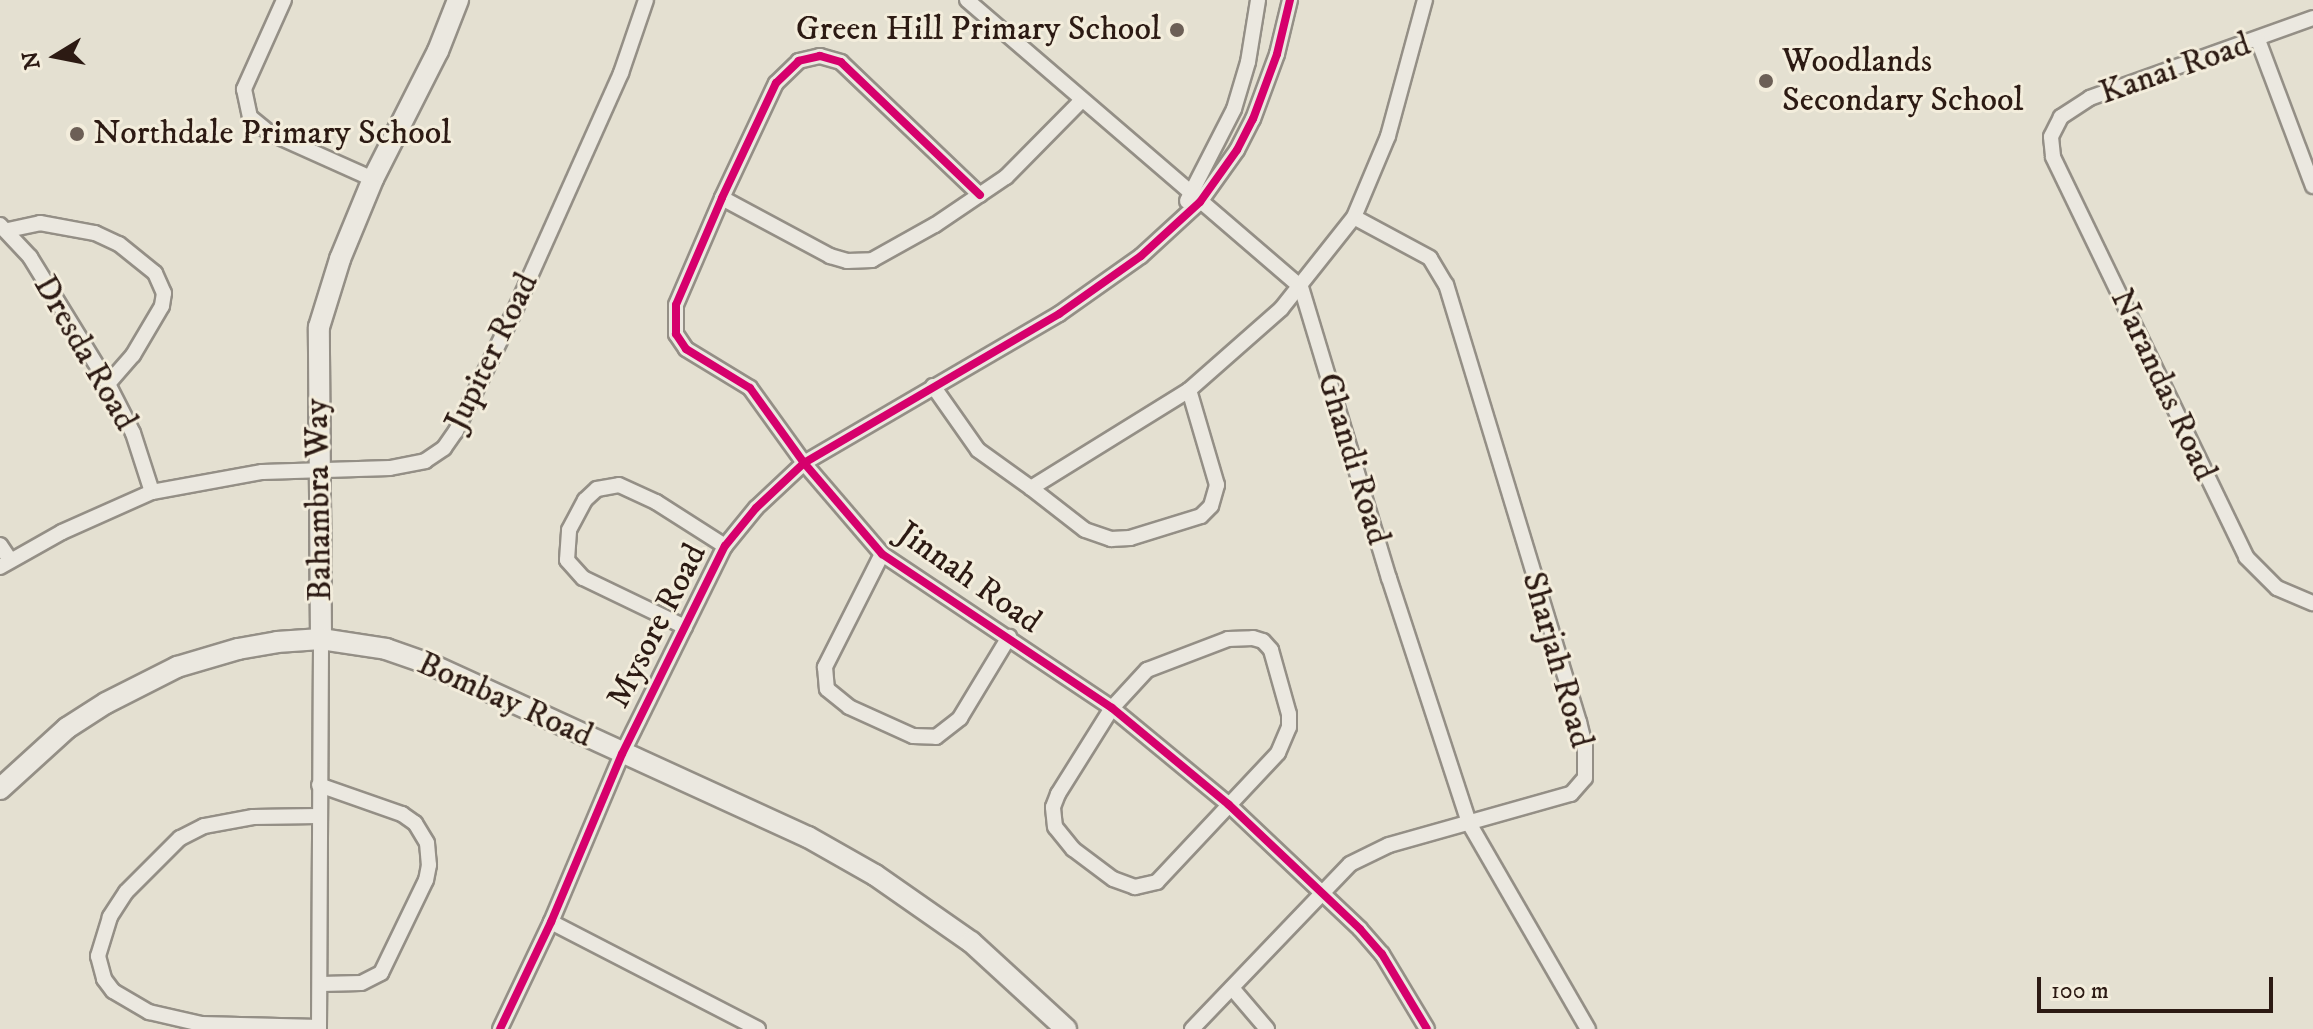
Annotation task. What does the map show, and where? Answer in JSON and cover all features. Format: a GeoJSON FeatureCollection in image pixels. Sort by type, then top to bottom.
{"type":"FeatureCollection","features":[{"type":"Feature","properties":{"kind":"street"},"geometry":{"type":"LineString","coordinates":[[284,0],[244,89],[250,117],[270,133],[373,179]]}},
{"type":"Feature","properties":{"kind":"street","name":"Bahambra Way"},"geometry":{"type":"LineString","coordinates":[[319,1028],[319,327],[340,259],[373,179],[438,51],[458,0]]}},
{"type":"Feature","properties":{"kind":"street","name":"Jupiter Road"},"geometry":{"type":"LineString","coordinates":[[5,564],[100,513],[152,492],[262,472],[401,467],[425,461],[444,448],[515,310],[621,73],[646,0]]}},
{"type":"Feature","properties":{"kind":"street"},"geometry":{"type":"LineString","coordinates":[[967,0],[1301,287]]}},
{"type":"Feature","properties":{"kind":"street","name":"Mysore Road"},"geometry":{"type":"LineString","coordinates":[[1195,198],[1234,109],[1248,62],[1258,0]]}},
{"type":"Feature","properties":{"kind":"street","name":"Mysore Road"},"geometry":{"type":"LineString","coordinates":[[500,1029],[551,922],[622,754],[725,546],[756,508],[804,463],[1102,284],[1141,256],[1183,214],[1253,119],[1277,54],[1290,0]]}},
{"type":"Feature","properties":{"kind":"street"},"geometry":{"type":"LineString","coordinates":[[1031,488],[1189,390],[1251,337],[1301,287],[1354,217],[1388,136],[1425,0]]}},
{"type":"Feature","properties":{"kind":"street","name":"Kanai Road"},"geometry":{"type":"LineString","coordinates":[[2051,137],[2061,117],[2090,98],[2313,18]]}},
{"type":"Feature","properties":{"kind":"street"},"geometry":{"type":"LineString","coordinates":[[2258,40],[2313,186]]}},
{"type":"Feature","properties":{"kind":"street","name":"Jinnah Road"},"geometry":{"type":"LineString","coordinates":[[980,195],[867,83],[841,62],[820,56],[799,61],[776,83],[722,198],[676,305],[676,334],[686,349],[750,388],[804,463],[882,554],[1112,708],[1228,804],[1382,954],[1427,1029]]}},
{"type":"Feature","properties":{"kind":"street"},"geometry":{"type":"LineString","coordinates":[[722,198],[830,256],[858,262],[890,252],[980,195],[1031,155],[1081,101]]}},
{"type":"Feature","properties":{"kind":"street","name":"Narandas Road"},"geometry":{"type":"LineString","coordinates":[[2051,137],[2053,157],[2246,557],[2277,588],[2313,603]]}},
{"type":"Feature","properties":{"kind":"street","name":"Sharjah Road"},"geometry":{"type":"LineString","coordinates":[[1192,1029],[1320,892],[1365,855],[1571,794],[1585,778],[1585,746],[1446,285],[1430,258],[1354,217]]}},
{"type":"Feature","properties":{"kind":"street"},"geometry":{"type":"LineString","coordinates":[[4,228],[40,223],[95,233],[119,244],[155,273],[162,284],[162,306],[133,355],[108,384]]}},
{"type":"Feature","properties":{"kind":"street","name":"Dresda Road"},"geometry":{"type":"LineString","coordinates":[[4,228],[30,257],[108,384],[133,433],[152,492]]}},
{"type":"Feature","properties":{"kind":"street","name":"Ghandi Road"},"geometry":{"type":"LineString","coordinates":[[1301,287],[1389,578],[1469,823],[1588,1029]]}},
{"type":"Feature","properties":{"kind":"street"},"geometry":{"type":"LineString","coordinates":[[933,386],[978,450],[1085,530],[1111,539],[1130,538],[1201,516],[1211,506],[1217,485],[1189,390]]}},
{"type":"Feature","properties":{"kind":"street","name":"Mysore Road"},"geometry":{"type":"LineString","coordinates":[[685,627],[583,578],[567,560],[569,530],[585,500],[597,489],[619,485],[656,502],[725,546]]}},
{"type":"Feature","properties":{"kind":"street"},"geometry":{"type":"LineString","coordinates":[[0,545],[5,564]]}},
{"type":"Feature","properties":{"kind":"street"},"geometry":{"type":"LineString","coordinates":[[882,554],[825,667],[827,689],[849,707],[913,736],[936,737],[960,718],[1009,637]]}},
{"type":"Feature","properties":{"kind":"street","name":"Bombay Road"},"geometry":{"type":"LineString","coordinates":[[0,789],[67,728],[148,681],[238,649],[321,639],[386,649],[432,665],[808,837],[875,875],[971,942],[1066,1029]]}},
{"type":"Feature","properties":{"kind":"street"},"geometry":{"type":"LineString","coordinates":[[1228,639],[1263,641],[1274,661],[1289,727],[1278,753],[1228,804],[1169,872],[1145,886],[1135,887],[1113,879],[1073,849],[1055,827],[1053,807],[1112,708],[1141,676],[1159,663],[1228,639]]}},
{"type":"Feature","properties":{"kind":"street"},"geometry":{"type":"LineString","coordinates":[[319,785],[402,814],[415,823],[427,843],[429,865],[426,880],[381,973],[361,983],[321,984]]}},
{"type":"Feature","properties":{"kind":"street"},"geometry":{"type":"LineString","coordinates":[[318,816],[253,817],[204,826],[180,838],[126,892],[110,917],[98,956],[104,979],[113,991],[149,1012],[201,1024],[319,1028]]}},
{"type":"Feature","properties":{"kind":"street"},"geometry":{"type":"LineString","coordinates":[[551,922],[758,1029]]}},
{"type":"Feature","properties":{"kind":"street"},"geometry":{"type":"LineString","coordinates":[[1232,988],[1267,1029]]}},
{"type":"Feature","properties":{"kind":"cycle path"},"geometry":{"type":"LineString","coordinates":[[500,1029],[551,922],[622,754],[725,546],[756,508],[804,463],[1059,314],[1141,256],[1200,202],[1237,150],[1253,119],[1277,54],[1290,0]]}},
{"type":"Feature","properties":{"kind":"cycle path"},"geometry":{"type":"LineString","coordinates":[[980,195],[841,62],[820,56],[799,61],[776,83],[722,198],[676,305],[676,334],[686,349],[750,388],[804,463],[882,554],[1112,708],[1228,804],[1360,929],[1382,954],[1427,1029]]}},
{"type":"Feature","properties":{"kind":"place","name":"Green Hill Primary School"},"geometry":{"type":"Point","coordinates":[1177,30]}},
{"type":"Feature","properties":{"kind":"place","name":"Woodlands Secondary School"},"geometry":{"type":"Point","coordinates":[1766,81]}},
{"type":"Feature","properties":{"kind":"place","name":"Northdale Primary School"},"geometry":{"type":"Point","coordinates":[77,134]}}]}
